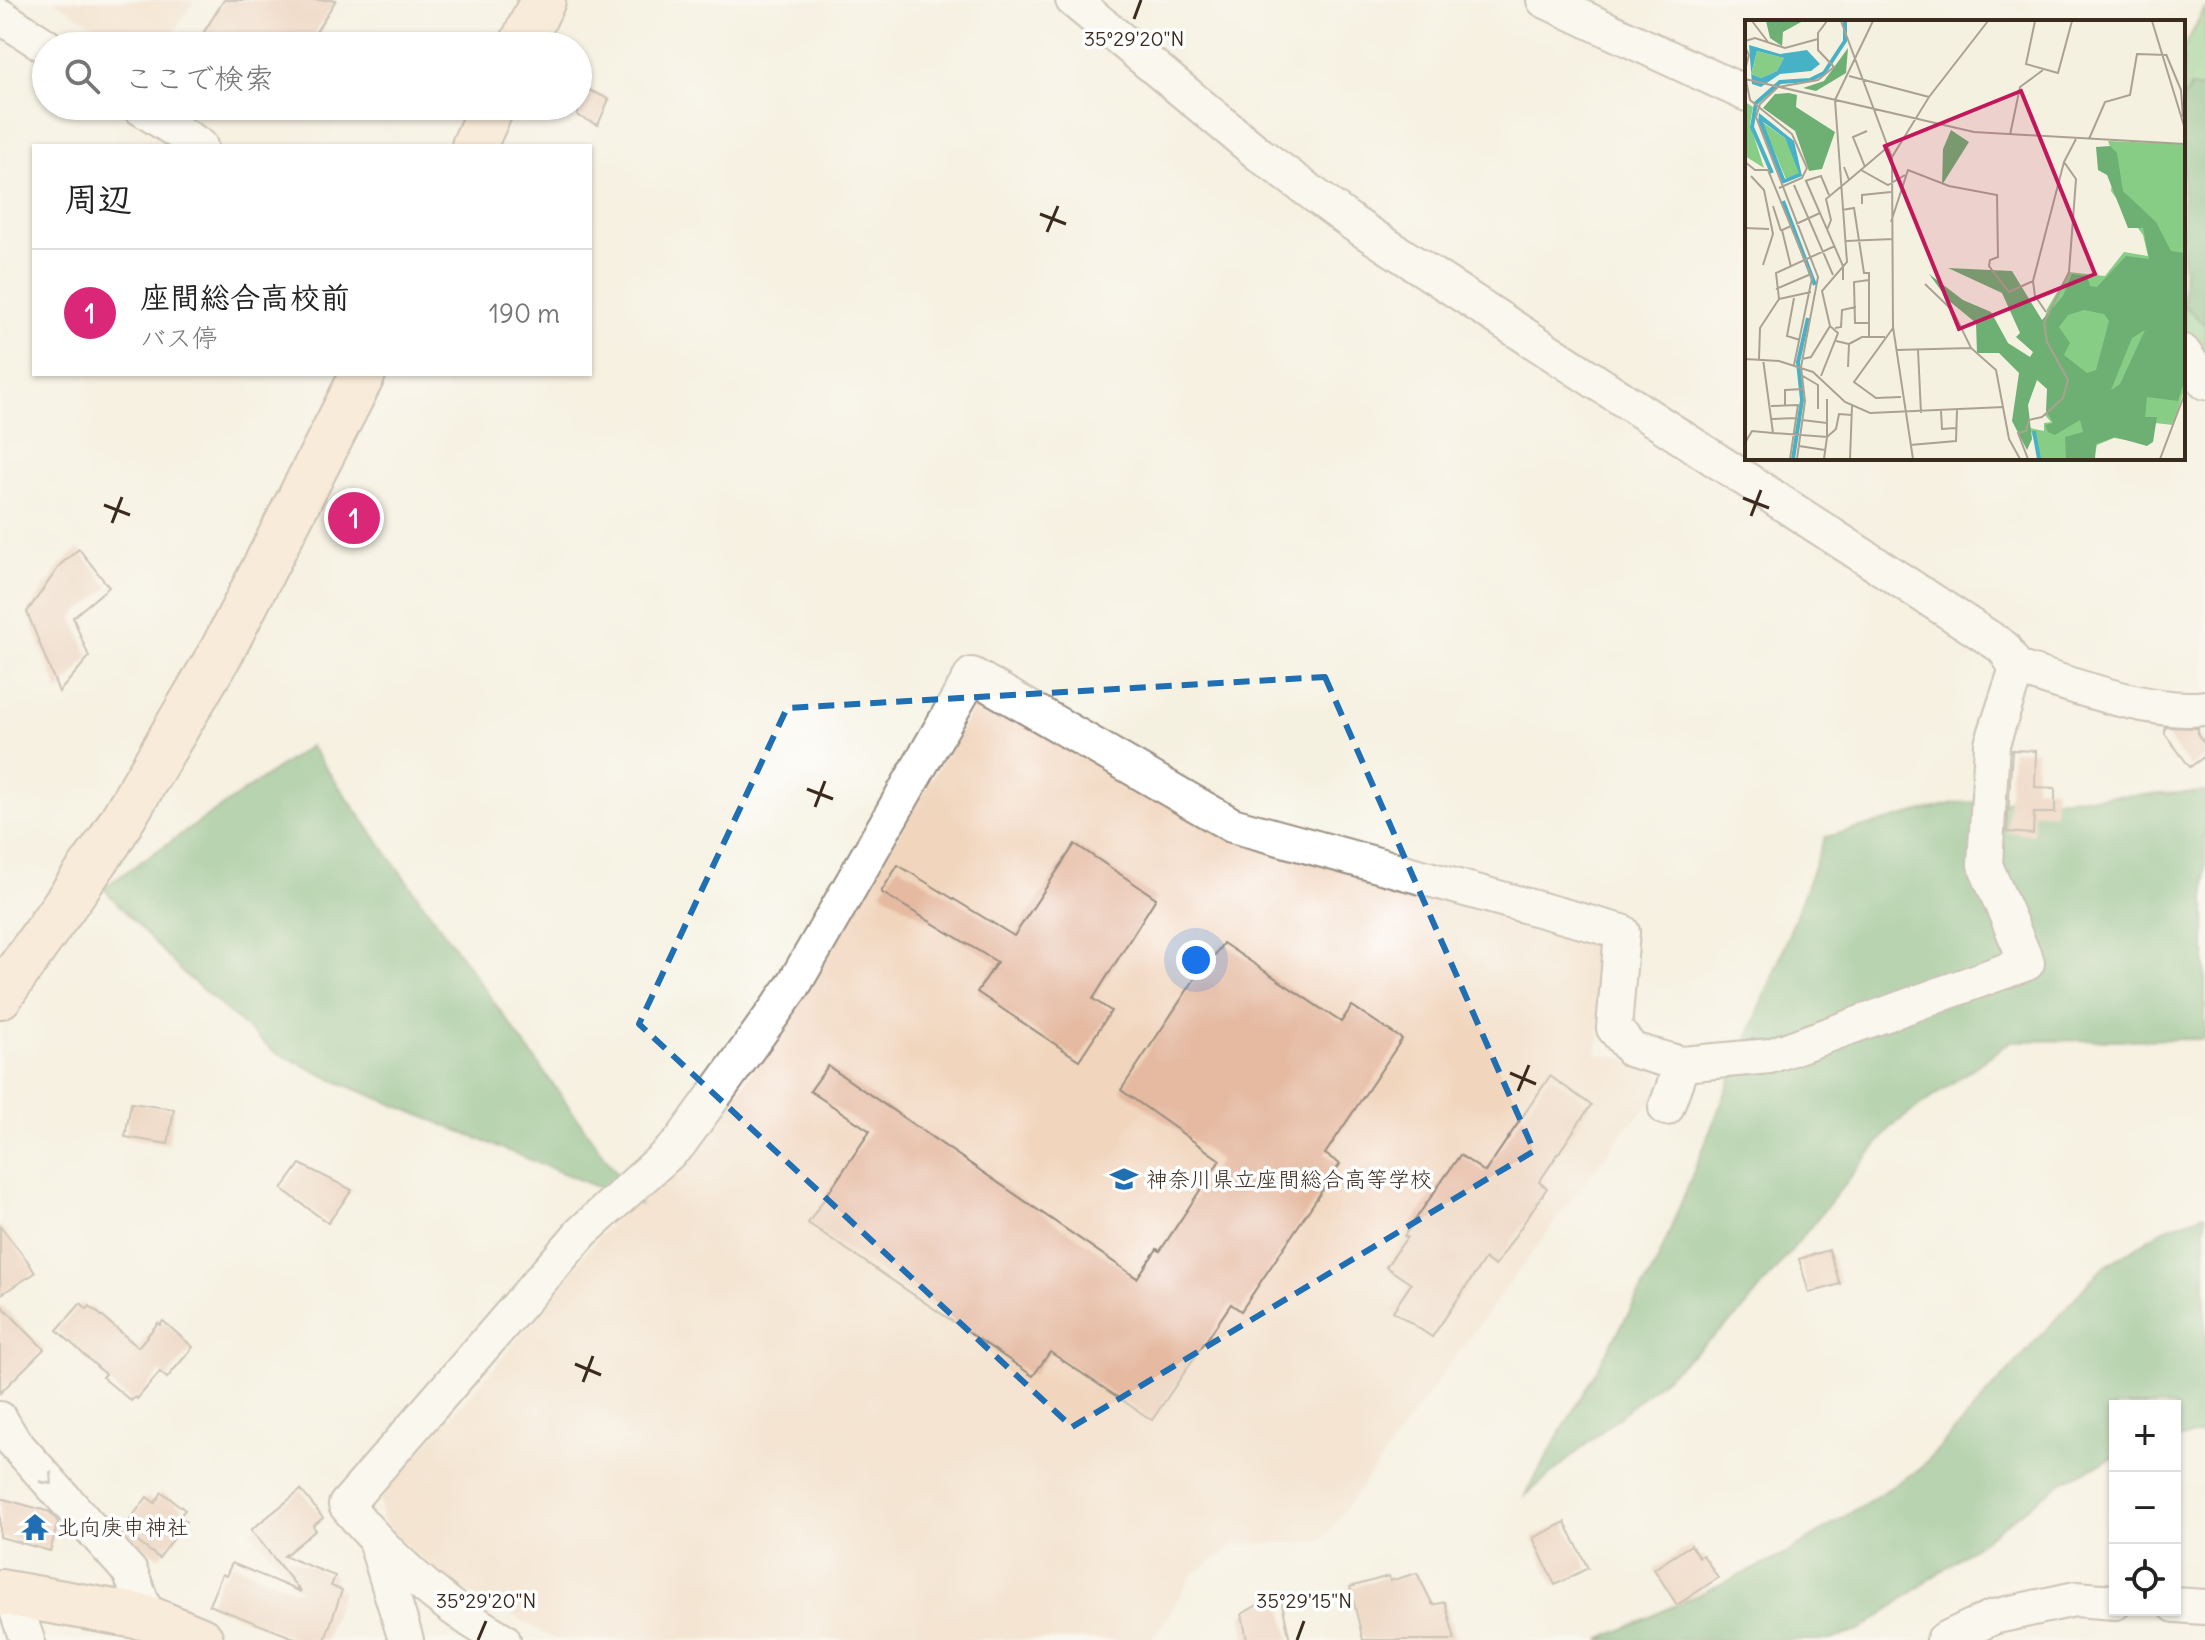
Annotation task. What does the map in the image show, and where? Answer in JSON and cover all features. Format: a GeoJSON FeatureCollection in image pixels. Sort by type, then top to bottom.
{"type":"FeatureCollection","features":[{"type":"Feature","properties":{"kind":"street"},"geometry":{"type":"LineString","coordinates":[[528,32],[543,0]]}},
{"type":"Feature","properties":{"kind":"street"},"geometry":{"type":"LineString","coordinates":[[1073,0],[1259,154],[1354,224],[2003,647],[2017,668],[2112,697],[2187,710],[2205,708]]}},
{"type":"Feature","properties":{"kind":"street"},"geometry":{"type":"LineString","coordinates":[[1544,0],[1745,93]]}},
{"type":"Feature","properties":{"kind":"street"},"geometry":{"type":"LineString","coordinates":[[0,16],[32,37]]}},
{"type":"Feature","properties":{"kind":"street"},"geometry":{"type":"LineString","coordinates":[[160,120],[197,144]]}},
{"type":"Feature","properties":{"kind":"street"},"geometry":{"type":"LineString","coordinates":[[475,144],[486,120]]}},
{"type":"Feature","properties":{"kind":"street"},"geometry":{"type":"LineString","coordinates":[[2185,355],[2205,382]]}},
{"type":"Feature","properties":{"kind":"street"},"geometry":{"type":"LineString","coordinates":[[0,996],[109,842],[223,649],[362,376]]}},
{"type":"Feature","properties":{"kind":"street"},"geometry":{"type":"LineString","coordinates":[[503,1640],[431,1590],[376,1542],[346,1505],[582,1232],[679,1144],[793,986],[972,675],[1232,825],[1622,932],[1614,1028],[1632,1050],[1682,1064],[1770,1056],[2027,963],[1985,865],[1992,744],[2017,668]]}},
{"type":"Feature","properties":{"kind":"street"},"geometry":{"type":"LineString","coordinates":[[1666,1108],[1682,1064]]}},
{"type":"Feature","properties":{"kind":"street"},"geometry":{"type":"LineString","coordinates":[[0,1419],[13,1441],[130,1572],[148,1618]]}},
{"type":"Feature","properties":{"kind":"street"},"geometry":{"type":"LineString","coordinates":[[376,1542],[406,1640]]}},
{"type":"Feature","properties":{"kind":"street"},"geometry":{"type":"LineString","coordinates":[[5,1593],[148,1618],[201,1640]]}},
{"type":"Feature","properties":{"kind":"street"},"geometry":{"type":"LineString","coordinates":[[5,1593],[27,1640]]}},
{"type":"Feature","properties":{"kind":"street"},"geometry":{"type":"LineString","coordinates":[[1944,1640],[1993,1617],[2075,1599],[2109,1602]]}},
{"type":"Feature","properties":{"kind":"street"},"geometry":{"type":"LineString","coordinates":[[2181,1605],[2205,1607]]}},
{"type":"Feature","properties":{"kind":"highlighted area"},"geometry":{"type":"Polygon","coordinates":[[[1325,677],[1534,1151],[1072,1427],[639,1024],[787,708],[1325,677]]]}},
{"type":"Feature","properties":{"kind":"shaded area"},"geometry":{"type":"Polygon","coordinates":[[[53,0],[194,0],[173,32],[105,32],[53,0]]]}},
{"type":"Feature","properties":{"kind":"shaded area","name":"神奈川県立座間総合高等学校"},"geometry":{"type":"Polygon","coordinates":[[[991,693],[1230,832],[1595,935],[1608,955],[1596,1054],[1658,1066],[1662,1093],[1627,1127],[1489,1310],[1322,1541],[1236,1545],[1192,1575],[1152,1640],[556,1640],[480,1600],[409,1549],[382,1521],[379,1497],[497,1365],[604,1230],[715,1128],[838,937],[976,703],[991,693]]]}},
{"type":"Feature","properties":{"kind":"green space"},"geometry":{"type":"Polygon","coordinates":[[[2205,8],[2205,382],[2185,355],[2185,46],[2205,8]]]}},
{"type":"Feature","properties":{"kind":"green space"},"geometry":{"type":"Polygon","coordinates":[[[2190,87],[2205,89],[2205,325],[2185,306],[2185,96],[2190,87]]]}},
{"type":"Feature","properties":{"kind":"green space"},"geometry":{"type":"Polygon","coordinates":[[[310,746],[639,1204],[338,1082],[273,1051],[181,971],[103,888],[310,746]]]}},
{"type":"Feature","properties":{"kind":"green space"},"geometry":{"type":"Polygon","coordinates":[[[2205,792],[2205,1039],[2011,1041],[1892,1126],[1739,1315],[1524,1497],[1656,1265],[1825,837],[1954,803],[2205,792]]]}},
{"type":"Feature","properties":{"kind":"green space"},"geometry":{"type":"Polygon","coordinates":[[[2205,1214],[2205,1433],[2181,1438],[2181,1400],[2109,1400],[2109,1460],[2062,1482],[1861,1630],[1830,1640],[1600,1640],[1784,1555],[1921,1468],[2101,1269],[2164,1229],[2205,1214]]]}},
{"type":"Feature","properties":{"kind":"building"},"geometry":{"type":"Polygon","coordinates":[[[224,0],[336,0],[316,32],[204,32],[224,0]]]}},
{"type":"Feature","properties":{"kind":"building"},"geometry":{"type":"Polygon","coordinates":[[[592,91],[609,99],[598,125],[587,120],[592,120],[592,91]]]}},
{"type":"Feature","properties":{"kind":"building"},"geometry":{"type":"Polygon","coordinates":[[[79,549],[109,587],[73,617],[89,657],[59,692],[27,612],[61,564],[79,549]]]}},
{"type":"Feature","properties":{"kind":"building"},"geometry":{"type":"Polygon","coordinates":[[[2165,727],[2198,728],[2198,735],[2205,744],[2205,756],[2190,767],[2165,734],[2165,727]]]}},
{"type":"Feature","properties":{"kind":"building"},"geometry":{"type":"Polygon","coordinates":[[[2012,750],[2036,751],[2035,787],[2055,788],[2055,813],[2034,813],[2033,834],[2007,832],[2012,750]]]}},
{"type":"Feature","properties":{"kind":"building"},"geometry":{"type":"Polygon","coordinates":[[[1075,844],[1156,898],[1093,999],[1111,1011],[1079,1060],[977,992],[997,962],[881,892],[898,865],[1014,936],[1075,844]]]}},
{"type":"Feature","properties":{"kind":"building"},"geometry":{"type":"Polygon","coordinates":[[[1223,943],[1341,1022],[1352,1006],[1402,1039],[1325,1154],[1340,1164],[1241,1311],[1231,1304],[1152,1420],[1050,1352],[1033,1376],[808,1223],[870,1131],[810,1091],[828,1066],[1137,1278],[1157,1249],[1160,1251],[1220,1160],[1121,1090],[1200,971],[1203,973],[1223,943]]]}},
{"type":"Feature","properties":{"kind":"building"},"geometry":{"type":"Polygon","coordinates":[[[1550,1076],[1591,1105],[1539,1182],[1547,1188],[1495,1266],[1485,1259],[1432,1337],[1393,1311],[1411,1284],[1386,1267],[1460,1155],[1485,1172],[1550,1076]]]}},
{"type":"Feature","properties":{"kind":"building"},"geometry":{"type":"Polygon","coordinates":[[[131,1103],[174,1109],[168,1144],[125,1137],[131,1103]]]}},
{"type":"Feature","properties":{"kind":"building"},"geometry":{"type":"Polygon","coordinates":[[[300,1164],[352,1190],[328,1223],[282,1189],[300,1164]]]}},
{"type":"Feature","properties":{"kind":"building"},"geometry":{"type":"Polygon","coordinates":[[[0,1226],[35,1273],[0,1295],[0,1226]]]}},
{"type":"Feature","properties":{"kind":"building"},"geometry":{"type":"Polygon","coordinates":[[[1829,1250],[1840,1284],[1809,1293],[1799,1259],[1829,1250]]]}},
{"type":"Feature","properties":{"kind":"building"},"geometry":{"type":"Polygon","coordinates":[[[81,1303],[87,1309],[90,1306],[138,1347],[163,1321],[193,1347],[167,1378],[160,1372],[137,1399],[135,1397],[131,1401],[102,1377],[105,1374],[57,1330],[81,1303]]]}},
{"type":"Feature","properties":{"kind":"building"},"geometry":{"type":"Polygon","coordinates":[[[0,1304],[44,1349],[0,1393],[0,1304]]]}},
{"type":"Feature","properties":{"kind":"building"},"geometry":{"type":"Polygon","coordinates":[[[301,1490],[323,1518],[313,1526],[316,1530],[284,1556],[335,1576],[331,1586],[342,1590],[325,1640],[299,1640],[209,1605],[222,1574],[226,1576],[232,1563],[301,1592],[251,1530],[301,1490]]]}},
{"type":"Feature","properties":{"kind":"building"},"geometry":{"type":"Polygon","coordinates":[[[162,1492],[185,1510],[180,1516],[186,1522],[159,1558],[122,1530],[147,1497],[155,1503],[162,1492]]]}},
{"type":"Feature","properties":{"kind":"building","name":"北向庚申神社"},"geometry":{"type":"Polygon","coordinates":[[[0,1498],[50,1512],[58,1522],[50,1551],[0,1537],[0,1498]]]}},
{"type":"Feature","properties":{"kind":"building"},"geometry":{"type":"Polygon","coordinates":[[[1565,1522],[1588,1568],[1555,1585],[1533,1538],[1565,1522]]]}},
{"type":"Feature","properties":{"kind":"building"},"geometry":{"type":"Polygon","coordinates":[[[1691,1545],[1699,1557],[1703,1555],[1718,1578],[1677,1605],[1654,1569],[1691,1545]]]}},
{"type":"Feature","properties":{"kind":"building"},"geometry":{"type":"Polygon","coordinates":[[[1417,1573],[1433,1605],[1445,1602],[1455,1640],[1363,1640],[1350,1587],[1389,1576],[1390,1581],[1417,1573]]]}},
{"type":"Feature","properties":{"kind":"building"},"geometry":{"type":"Polygon","coordinates":[[[1281,1599],[1290,1640],[1247,1640],[1242,1614],[1261,1603],[1281,1599]]]}},
{"type":"Feature","properties":{"kind":"place","name":"座間総合高校前"},"geometry":{"type":"Point","coordinates":[354,518]}},
{"type":"Feature","properties":{"kind":"place","name":"神奈川県立座間総合高等学校"},"geometry":{"type":"Point","coordinates":[1124,1179]}},
{"type":"Feature","properties":{"kind":"place","name":"北向庚申神社"},"geometry":{"type":"Point","coordinates":[35,1527]}}]}
